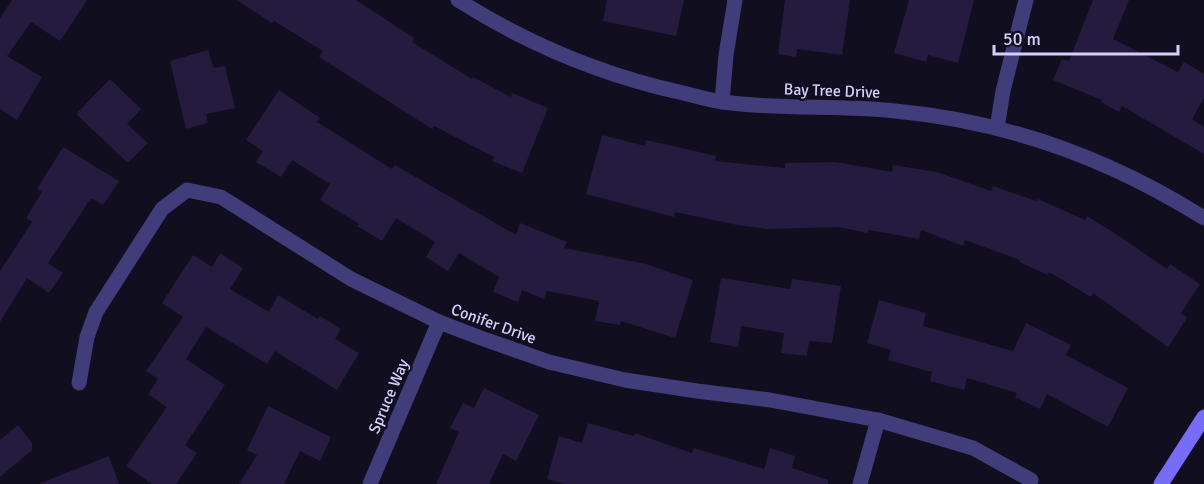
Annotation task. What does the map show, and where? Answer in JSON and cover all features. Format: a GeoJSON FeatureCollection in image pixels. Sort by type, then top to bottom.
{"type":"FeatureCollection","features":[{"type":"Feature","properties":{"kind":"street","name":"Bay Tree Drive"},"geometry":{"type":"LineString","coordinates":[[458,0],[484,17],[535,44],[593,69],[660,88],[722,102],[894,111],[953,119],[1033,138],[1100,163],[1157,190],[1204,218]]}},
{"type":"Feature","properties":{"kind":"street"},"geometry":{"type":"LineString","coordinates":[[722,102],[726,54],[735,0]]}},
{"type":"Feature","properties":{"kind":"street"},"geometry":{"type":"LineString","coordinates":[[997,128],[1026,0]]}},
{"type":"Feature","properties":{"kind":"street","name":"Conifer Drive"},"geometry":{"type":"LineString","coordinates":[[79,383],[87,337],[96,312],[162,209],[187,190],[221,197],[351,279],[440,322],[549,362],[625,380],[697,392],[770,400],[878,420],[973,448],[1031,480]]}},
{"type":"Feature","properties":{"kind":"street","name":"Spruce Way"},"geometry":{"type":"LineString","coordinates":[[370,484],[440,322]]}},
{"type":"Feature","properties":{"kind":"street"},"geometry":{"type":"LineString","coordinates":[[1161,484],[1204,417]]}},
{"type":"Feature","properties":{"kind":"street"},"geometry":{"type":"LineString","coordinates":[[860,484],[878,420]]}},
{"type":"Feature","properties":{"kind":"building"},"geometry":{"type":"Polygon","coordinates":[[[12,0],[87,0],[60,41],[31,22],[7,56],[42,77],[17,120],[0,109],[0,18],[12,0]]]}},
{"type":"Feature","properties":{"kind":"building"},"geometry":{"type":"Polygon","coordinates":[[[237,0],[356,0],[414,38],[412,42],[472,79],[473,77],[511,97],[512,93],[548,108],[522,173],[492,161],[494,157],[434,126],[432,129],[319,57],[323,51],[274,21],[272,23],[237,0]]]}},
{"type":"Feature","properties":{"kind":"building"},"geometry":{"type":"Polygon","coordinates":[[[607,0],[684,0],[676,36],[603,21],[607,0]]]}},
{"type":"Feature","properties":{"kind":"building"},"geometry":{"type":"Polygon","coordinates":[[[785,0],[850,0],[842,55],[797,49],[796,57],[778,54],[785,0]]]}},
{"type":"Feature","properties":{"kind":"building"},"geometry":{"type":"Polygon","coordinates":[[[909,0],[974,0],[958,63],[928,55],[926,62],[894,53],[909,0]]]}},
{"type":"Feature","properties":{"kind":"building"},"geometry":{"type":"Polygon","coordinates":[[[1093,0],[1129,0],[1113,39],[1178,72],[1184,62],[1204,74],[1204,98],[1192,119],[1204,127],[1204,154],[1122,106],[1119,112],[1101,102],[1102,100],[1053,80],[1062,59],[1069,61],[1093,0]]]}},
{"type":"Feature","properties":{"kind":"building"},"geometry":{"type":"Polygon","coordinates":[[[208,50],[214,68],[225,66],[235,108],[206,114],[208,123],[186,129],[170,61],[208,50]]]}},
{"type":"Feature","properties":{"kind":"building"},"geometry":{"type":"Polygon","coordinates":[[[110,79],[141,109],[127,124],[148,143],[128,163],[76,114],[110,79]]]}},
{"type":"Feature","properties":{"kind":"building"},"geometry":{"type":"Polygon","coordinates":[[[279,90],[320,118],[317,122],[392,169],[395,165],[516,235],[520,223],[567,242],[564,248],[646,264],[693,280],[675,338],[621,321],[620,325],[595,321],[599,301],[547,291],[544,299],[522,290],[518,302],[493,292],[499,277],[459,253],[448,271],[426,257],[435,242],[396,218],[382,241],[357,226],[359,224],[320,200],[330,184],[292,160],[281,177],[256,162],[263,151],[246,140],[279,90]]]}},
{"type":"Feature","properties":{"kind":"building"},"geometry":{"type":"Polygon","coordinates":[[[602,135],[645,146],[646,140],[682,148],[716,156],[715,161],[785,168],[785,163],[836,162],[892,172],[893,165],[937,172],[991,191],[993,186],[1036,201],[1038,199],[1085,220],[1087,216],[1167,269],[1170,264],[1200,284],[1181,313],[1187,318],[1168,347],[1093,293],[1091,297],[1049,272],[1048,275],[1019,262],[1020,260],[965,240],[963,246],[921,230],[919,239],[838,227],[767,229],[675,212],[674,217],[586,194],[602,135]]]}},
{"type":"Feature","properties":{"kind":"building"},"geometry":{"type":"Polygon","coordinates":[[[63,147],[119,181],[103,205],[91,198],[48,263],[63,273],[49,293],[27,278],[0,322],[0,271],[32,222],[26,218],[42,192],[37,189],[63,147]]]}},
{"type":"Feature","properties":{"kind":"building"},"geometry":{"type":"Polygon","coordinates":[[[220,253],[243,268],[230,289],[269,312],[278,295],[318,319],[320,316],[341,329],[335,339],[359,353],[337,390],[275,351],[267,364],[206,327],[186,359],[225,385],[185,445],[197,453],[176,484],[152,484],[126,466],[167,407],[148,394],[158,379],[146,371],[183,317],[162,303],[193,255],[212,267],[220,253]]]}},
{"type":"Feature","properties":{"kind":"building"},"geometry":{"type":"Polygon","coordinates":[[[721,278],[790,289],[792,279],[841,286],[832,343],[809,341],[807,356],[781,353],[784,333],[741,326],[738,347],[710,342],[721,278]]]}},
{"type":"Feature","properties":{"kind":"building"},"geometry":{"type":"Polygon","coordinates":[[[879,300],[926,313],[923,326],[1013,351],[1026,323],[1071,345],[1066,355],[1128,388],[1108,427],[1047,394],[1040,409],[1015,397],[1017,393],[967,378],[964,390],[930,381],[932,372],[888,360],[891,350],[867,343],[879,300]]]}},
{"type":"Feature","properties":{"kind":"building"},"geometry":{"type":"Polygon","coordinates":[[[484,388],[539,415],[516,461],[503,454],[489,484],[436,484],[459,432],[450,428],[463,403],[474,408],[484,388]]]}},
{"type":"Feature","properties":{"kind":"building"},"geometry":{"type":"Polygon","coordinates":[[[268,406],[331,437],[320,461],[300,451],[284,484],[239,484],[257,455],[247,450],[268,406]]]}},
{"type":"Feature","properties":{"kind":"building"},"geometry":{"type":"Polygon","coordinates":[[[588,423],[634,436],[635,433],[692,453],[694,448],[764,469],[770,448],[795,456],[792,468],[828,480],[828,484],[564,484],[547,479],[559,436],[582,443],[588,423]]]}},
{"type":"Feature","properties":{"kind":"building"},"geometry":{"type":"Polygon","coordinates":[[[18,425],[32,443],[32,450],[0,477],[0,440],[18,425]]]}},
{"type":"Feature","properties":{"kind":"building"},"geometry":{"type":"Polygon","coordinates":[[[109,456],[119,484],[41,484],[41,483],[109,456]]]}}]}
